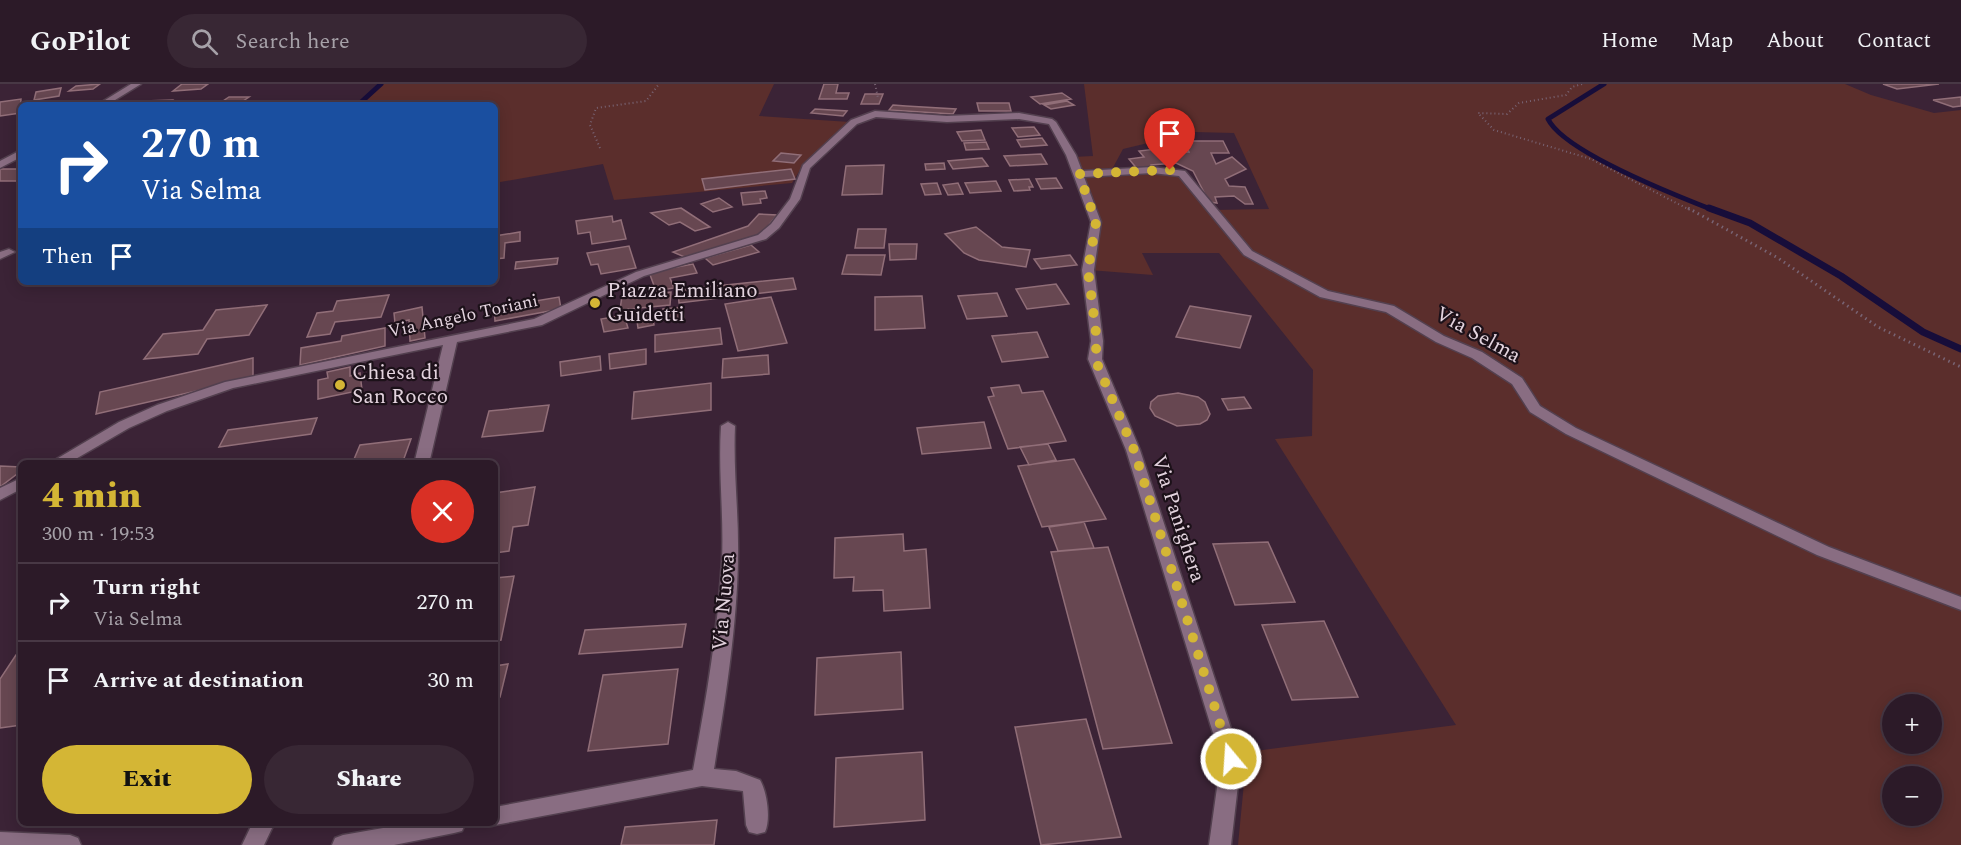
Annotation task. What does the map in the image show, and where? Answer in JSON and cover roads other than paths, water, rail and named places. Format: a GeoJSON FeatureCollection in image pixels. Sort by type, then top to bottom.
{"type":"FeatureCollection","features":[{"type":"Feature","properties":{"kind":"street"},"geometry":{"type":"LineString","coordinates":[[106,102],[137,84]]}},
{"type":"Feature","properties":{"kind":"street","name":"Via Angelo Toriani"},"geometry":{"type":"LineString","coordinates":[[62,460],[124,425],[162,408],[230,385],[538,322],[640,274],[762,237],[775,226],[795,198],[806,167],[854,122],[875,114],[946,119],[1019,116],[1052,122],[1079,174]]}},
{"type":"Feature","properties":{"kind":"street"},"geometry":{"type":"LineString","coordinates":[[0,165],[18,155]]}},
{"type":"Feature","properties":{"kind":"street","name":"Via Selma"},"geometry":{"type":"LineString","coordinates":[[1079,174],[1152,170],[1182,173],[1248,253],[1324,294],[1390,309],[1440,339],[1477,355],[1517,381],[1535,409],[1571,431],[1823,551],[1961,604]]}},
{"type":"Feature","properties":{"kind":"street","name":"Via Panighera"},"geometry":{"type":"LineString","coordinates":[[1079,174],[1096,222],[1088,270],[1097,341],[1095,359],[1134,450],[1231,759],[1220,845]]}},
{"type":"Feature","properties":{"kind":"street"},"geometry":{"type":"LineString","coordinates":[[422,460],[451,339]]}},
{"type":"Feature","properties":{"kind":"street","name":"Via Nuova"},"geometry":{"type":"LineString","coordinates":[[702,777],[716,698],[730,559],[726,457],[728,426]]}},
{"type":"Feature","properties":{"kind":"street"},"geometry":{"type":"LineString","coordinates":[[0,495],[18,485]]}},
{"type":"Feature","properties":{"kind":"street"},"geometry":{"type":"LineString","coordinates":[[498,815],[702,777],[736,780],[753,786],[757,825]]}},
{"type":"Feature","properties":{"kind":"street"},"geometry":{"type":"LineString","coordinates":[[253,845],[262,826]]}},
{"type":"Feature","properties":{"kind":"street"},"geometry":{"type":"LineString","coordinates":[[342,845],[443,826]]}},
{"type":"Feature","properties":{"kind":"street"},"geometry":{"type":"LineString","coordinates":[[0,842],[70,845]]}},
{"type":"Feature","properties":{"kind":"waterway"},"geometry":{"type":"LineString","coordinates":[[361,102],[381,84]]}},
{"type":"Feature","properties":{"kind":"waterway"},"geometry":{"type":"LineString","coordinates":[[1604,84],[1548,119],[1558,132],[1575,145],[1623,172],[1713,210]]}},
{"type":"Feature","properties":{"kind":"waterway"},"geometry":{"type":"LineString","coordinates":[[1709,208],[1750,223],[1841,276],[1923,332],[1961,349]]}},
{"type":"Feature","properties":{"kind":"place","name":"Piazza Emiliano Guidetti"},"geometry":{"type":"Point","coordinates":[595,303]}},
{"type":"Feature","properties":{"kind":"place","name":"Chiesa di San Rocco"},"geometry":{"type":"Point","coordinates":[340,385]}}]}
